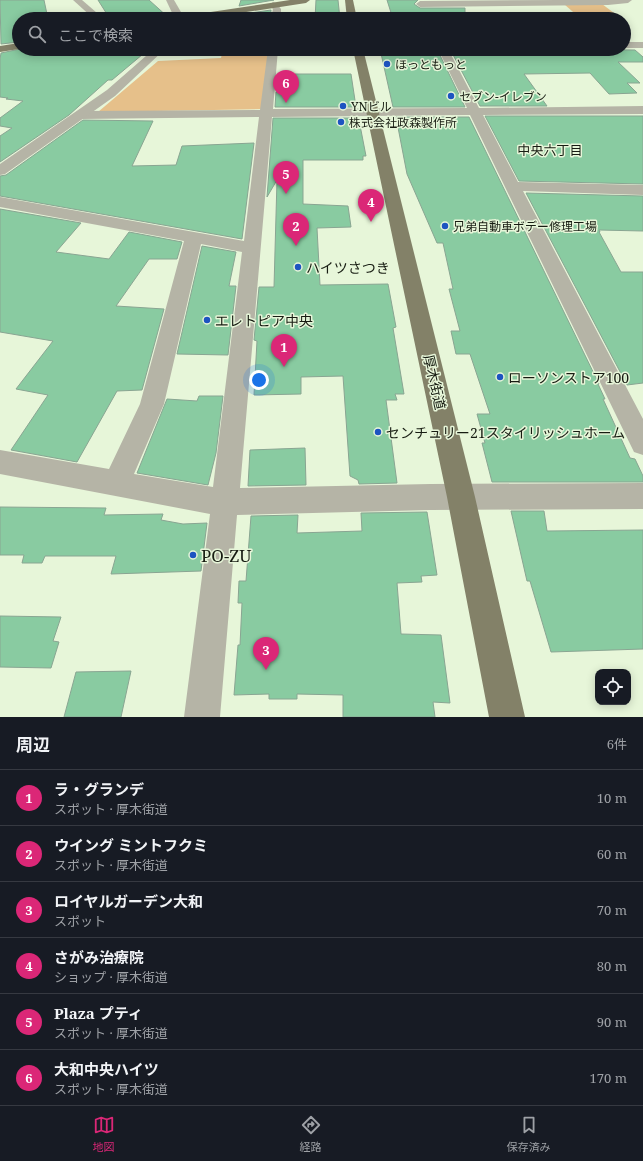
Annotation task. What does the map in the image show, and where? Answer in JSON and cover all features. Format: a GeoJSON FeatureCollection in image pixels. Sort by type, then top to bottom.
{"type":"FeatureCollection","features":[{"type":"Feature","properties":{"kind":"main road"},"geometry":{"type":"LineString","coordinates":[[228,12],[299,0]]}},
{"type":"Feature","properties":{"kind":"main road"},"geometry":{"type":"LineString","coordinates":[[349,0],[351,12]]}},
{"type":"Feature","properties":{"kind":"main road"},"geometry":{"type":"LineString","coordinates":[[0,49],[12,47]]}},
{"type":"Feature","properties":{"kind":"main road","name":"厚木街道"},"geometry":{"type":"LineString","coordinates":[[360,56],[461,497],[507,717]]}},
{"type":"Feature","properties":{"kind":"street"},"geometry":{"type":"LineString","coordinates":[[77,0],[91,12]]}},
{"type":"Feature","properties":{"kind":"street"},"geometry":{"type":"LineString","coordinates":[[170,0],[176,12]]}},
{"type":"Feature","properties":{"kind":"street"},"geometry":{"type":"LineString","coordinates":[[424,12],[419,2],[629,1]]}},
{"type":"Feature","properties":{"kind":"street"},"geometry":{"type":"LineString","coordinates":[[273,5],[277,8],[277,12]]}},
{"type":"Feature","properties":{"kind":"street"},"geometry":{"type":"LineString","coordinates":[[631,45],[643,45]]}},
{"type":"Feature","properties":{"kind":"street"},"geometry":{"type":"LineString","coordinates":[[0,171],[81,115],[110,93],[152,56]]}},
{"type":"Feature","properties":{"kind":"street"},"geometry":{"type":"LineString","coordinates":[[202,717],[272,56]]}},
{"type":"Feature","properties":{"kind":"street"},"geometry":{"type":"LineString","coordinates":[[447,56],[643,444]]}},
{"type":"Feature","properties":{"kind":"street"},"geometry":{"type":"LineString","coordinates":[[81,115],[643,110]]}},
{"type":"Feature","properties":{"kind":"street"},"geometry":{"type":"LineString","coordinates":[[513,186],[643,190]]}},
{"type":"Feature","properties":{"kind":"street"},"geometry":{"type":"LineString","coordinates":[[0,202],[252,248]]}},
{"type":"Feature","properties":{"kind":"street"},"geometry":{"type":"LineString","coordinates":[[116,484],[152,404],[194,237]]}},
{"type":"Feature","properties":{"kind":"street"},"geometry":{"type":"LineString","coordinates":[[0,462],[116,484],[225,502],[461,497],[643,496]]}},
{"type":"Feature","properties":{"kind":"shaded area"},"geometry":{"type":"Polygon","coordinates":[[[564,4],[602,4],[613,12],[573,12],[564,4]]]}},
{"type":"Feature","properties":{"kind":"shaded area"},"geometry":{"type":"Polygon","coordinates":[[[221,56],[268,56],[264,109],[98,112],[158,61],[221,58],[221,56]]]}},
{"type":"Feature","properties":{"kind":"building"},"geometry":{"type":"Polygon","coordinates":[[[0,0],[44,0],[47,12],[12,12],[12,43],[1,44],[0,0]]]}},
{"type":"Feature","properties":{"kind":"building"},"geometry":{"type":"Polygon","coordinates":[[[98,0],[149,0],[162,12],[106,12],[98,0]]]}},
{"type":"Feature","properties":{"kind":"building"},"geometry":{"type":"Polygon","coordinates":[[[241,0],[274,0],[239,6],[241,0]]]}},
{"type":"Feature","properties":{"kind":"building"},"geometry":{"type":"Polygon","coordinates":[[[316,0],[338,0],[339,12],[315,12],[316,0]]]}},
{"type":"Feature","properties":{"kind":"building"},"geometry":{"type":"Polygon","coordinates":[[[387,0],[418,0],[414,4],[420,8],[465,8],[465,12],[391,12],[387,0]]]}},
{"type":"Feature","properties":{"kind":"building"},"geometry":{"type":"Polygon","coordinates":[[[271,10],[271,12],[257,12],[271,10]]]}},
{"type":"Feature","properties":{"kind":"building"},"geometry":{"type":"Polygon","coordinates":[[[631,50],[635,50],[643,57],[643,62],[618,62],[640,83],[627,83],[637,93],[609,94],[590,73],[524,74],[547,106],[480,106],[454,56],[631,56],[631,50]]]}},
{"type":"Feature","properties":{"kind":"building"},"geometry":{"type":"Polygon","coordinates":[[[12,51],[12,56],[141,56],[112,80],[108,80],[69,115],[0,162],[0,136],[12,128],[0,126],[0,118],[23,101],[0,97],[1,53],[12,51]]]}},
{"type":"Feature","properties":{"kind":"building"},"geometry":{"type":"Polygon","coordinates":[[[382,56],[440,56],[465,107],[393,107],[382,56]]]}},
{"type":"Feature","properties":{"kind":"building"},"geometry":{"type":"Polygon","coordinates":[[[295,74],[351,74],[356,107],[275,107],[276,92],[278,92],[281,77],[295,76],[295,74]]]}},
{"type":"Feature","properties":{"kind":"building"},"geometry":{"type":"Polygon","coordinates":[[[485,116],[643,116],[643,184],[519,181],[485,116]]]}},
{"type":"Feature","properties":{"kind":"building"},"geometry":{"type":"Polygon","coordinates":[[[396,117],[469,117],[599,384],[605,399],[603,399],[630,458],[635,459],[643,476],[643,482],[492,482],[482,443],[485,443],[477,414],[490,414],[470,354],[456,354],[451,331],[460,331],[449,289],[453,289],[443,243],[437,243],[407,174],[396,117]]]}},
{"type":"Feature","properties":{"kind":"building"},"geometry":{"type":"Polygon","coordinates":[[[273,118],[358,118],[359,120],[366,156],[363,156],[363,160],[303,160],[303,204],[348,206],[351,227],[317,228],[320,285],[388,284],[396,327],[393,328],[404,394],[395,394],[397,400],[386,400],[397,483],[359,484],[358,480],[350,476],[343,376],[301,377],[301,394],[254,395],[257,341],[254,340],[259,287],[274,287],[277,180],[267,197],[273,118]]]}},
{"type":"Feature","properties":{"kind":"building"},"geometry":{"type":"Polygon","coordinates":[[[83,120],[153,121],[132,166],[176,165],[182,146],[254,143],[242,239],[0,196],[0,176],[6,175],[83,120]]]}},
{"type":"Feature","properties":{"kind":"building"},"geometry":{"type":"Polygon","coordinates":[[[526,193],[643,196],[643,231],[599,230],[599,232],[621,272],[643,272],[643,383],[627,385],[526,193]]]}},
{"type":"Feature","properties":{"kind":"building"},"geometry":{"type":"Polygon","coordinates":[[[0,209],[81,223],[56,252],[109,259],[129,232],[182,242],[177,259],[149,259],[116,306],[164,309],[142,390],[117,391],[77,462],[11,450],[48,395],[16,389],[53,341],[0,332],[0,209]]]}},
{"type":"Feature","properties":{"kind":"building"},"geometry":{"type":"Polygon","coordinates":[[[202,246],[236,252],[229,286],[236,286],[228,355],[177,354],[202,246]]]}},
{"type":"Feature","properties":{"kind":"building"},"geometry":{"type":"Polygon","coordinates":[[[199,396],[223,396],[216,453],[208,485],[137,473],[167,399],[197,401],[199,396]]]}},
{"type":"Feature","properties":{"kind":"building"},"geometry":{"type":"Polygon","coordinates":[[[305,448],[306,485],[248,486],[250,450],[305,448]]]}},
{"type":"Feature","properties":{"kind":"building"},"geometry":{"type":"Polygon","coordinates":[[[0,507],[106,508],[104,515],[163,514],[161,520],[183,524],[207,523],[201,571],[111,574],[116,556],[45,556],[42,563],[22,563],[24,555],[0,555],[0,507]]]}},
{"type":"Feature","properties":{"kind":"building"},"geometry":{"type":"Polygon","coordinates":[[[511,511],[544,511],[547,531],[643,530],[643,649],[551,652],[530,581],[527,581],[511,511]]]}},
{"type":"Feature","properties":{"kind":"building"},"geometry":{"type":"Polygon","coordinates":[[[427,512],[437,575],[421,576],[422,582],[397,583],[401,634],[441,635],[450,703],[433,702],[435,717],[343,717],[343,695],[297,694],[297,699],[269,699],[269,694],[234,695],[238,645],[240,645],[242,603],[238,603],[239,581],[246,581],[251,516],[298,515],[297,533],[362,531],[361,513],[427,512]]]}},
{"type":"Feature","properties":{"kind":"building"},"geometry":{"type":"Polygon","coordinates":[[[0,616],[61,617],[53,641],[59,642],[51,668],[0,667],[0,616]]]}},
{"type":"Feature","properties":{"kind":"building"},"geometry":{"type":"Polygon","coordinates":[[[131,671],[121,717],[64,717],[76,672],[131,671]]]}},
{"type":"Feature","properties":{"kind":"place","name":"ほっともっと"},"geometry":{"type":"Point","coordinates":[387,64]}},
{"type":"Feature","properties":{"kind":"place","name":"セブン-イレブン"},"geometry":{"type":"Point","coordinates":[451,96]}},
{"type":"Feature","properties":{"kind":"place","name":"大和中央ハイツ"},"geometry":{"type":"Point","coordinates":[286,103]}},
{"type":"Feature","properties":{"kind":"place","name":"YNビル"},"geometry":{"type":"Point","coordinates":[343,106]}},
{"type":"Feature","properties":{"kind":"place","name":"株式会社政森製作所"},"geometry":{"type":"Point","coordinates":[341,122]}},
{"type":"Feature","properties":{"kind":"place","name":"Plaza プティ"},"geometry":{"type":"Point","coordinates":[286,194]}},
{"type":"Feature","properties":{"kind":"place","name":"さがみ治療院"},"geometry":{"type":"Point","coordinates":[371,222]}},
{"type":"Feature","properties":{"kind":"place","name":"兄弟自動車ボデー修理工場"},"geometry":{"type":"Point","coordinates":[445,226]}},
{"type":"Feature","properties":{"kind":"place","name":"ウイング ミントフクミ"},"geometry":{"type":"Point","coordinates":[296,246]}},
{"type":"Feature","properties":{"kind":"place","name":"ハイツさつき"},"geometry":{"type":"Point","coordinates":[298,267]}},
{"type":"Feature","properties":{"kind":"place","name":"エレトピア中央"},"geometry":{"type":"Point","coordinates":[207,320]}},
{"type":"Feature","properties":{"kind":"place","name":"ラ・グランデ"},"geometry":{"type":"Point","coordinates":[284,367]}},
{"type":"Feature","properties":{"kind":"place","name":"ローソンストア100"},"geometry":{"type":"Point","coordinates":[500,377]}},
{"type":"Feature","properties":{"kind":"place","name":"センチュリー21スタイリッシュホーム"},"geometry":{"type":"Point","coordinates":[378,432]}},
{"type":"Feature","properties":{"kind":"place","name":"PO-ZU"},"geometry":{"type":"Point","coordinates":[193,555]}},
{"type":"Feature","properties":{"kind":"place","name":"ロイヤルガーデン大和"},"geometry":{"type":"Point","coordinates":[266,670]}},
{"type":"Feature","properties":{"kind":"district","name":"中央六丁目"},"geometry":{"type":"Point","coordinates":[550,150]}}]}
